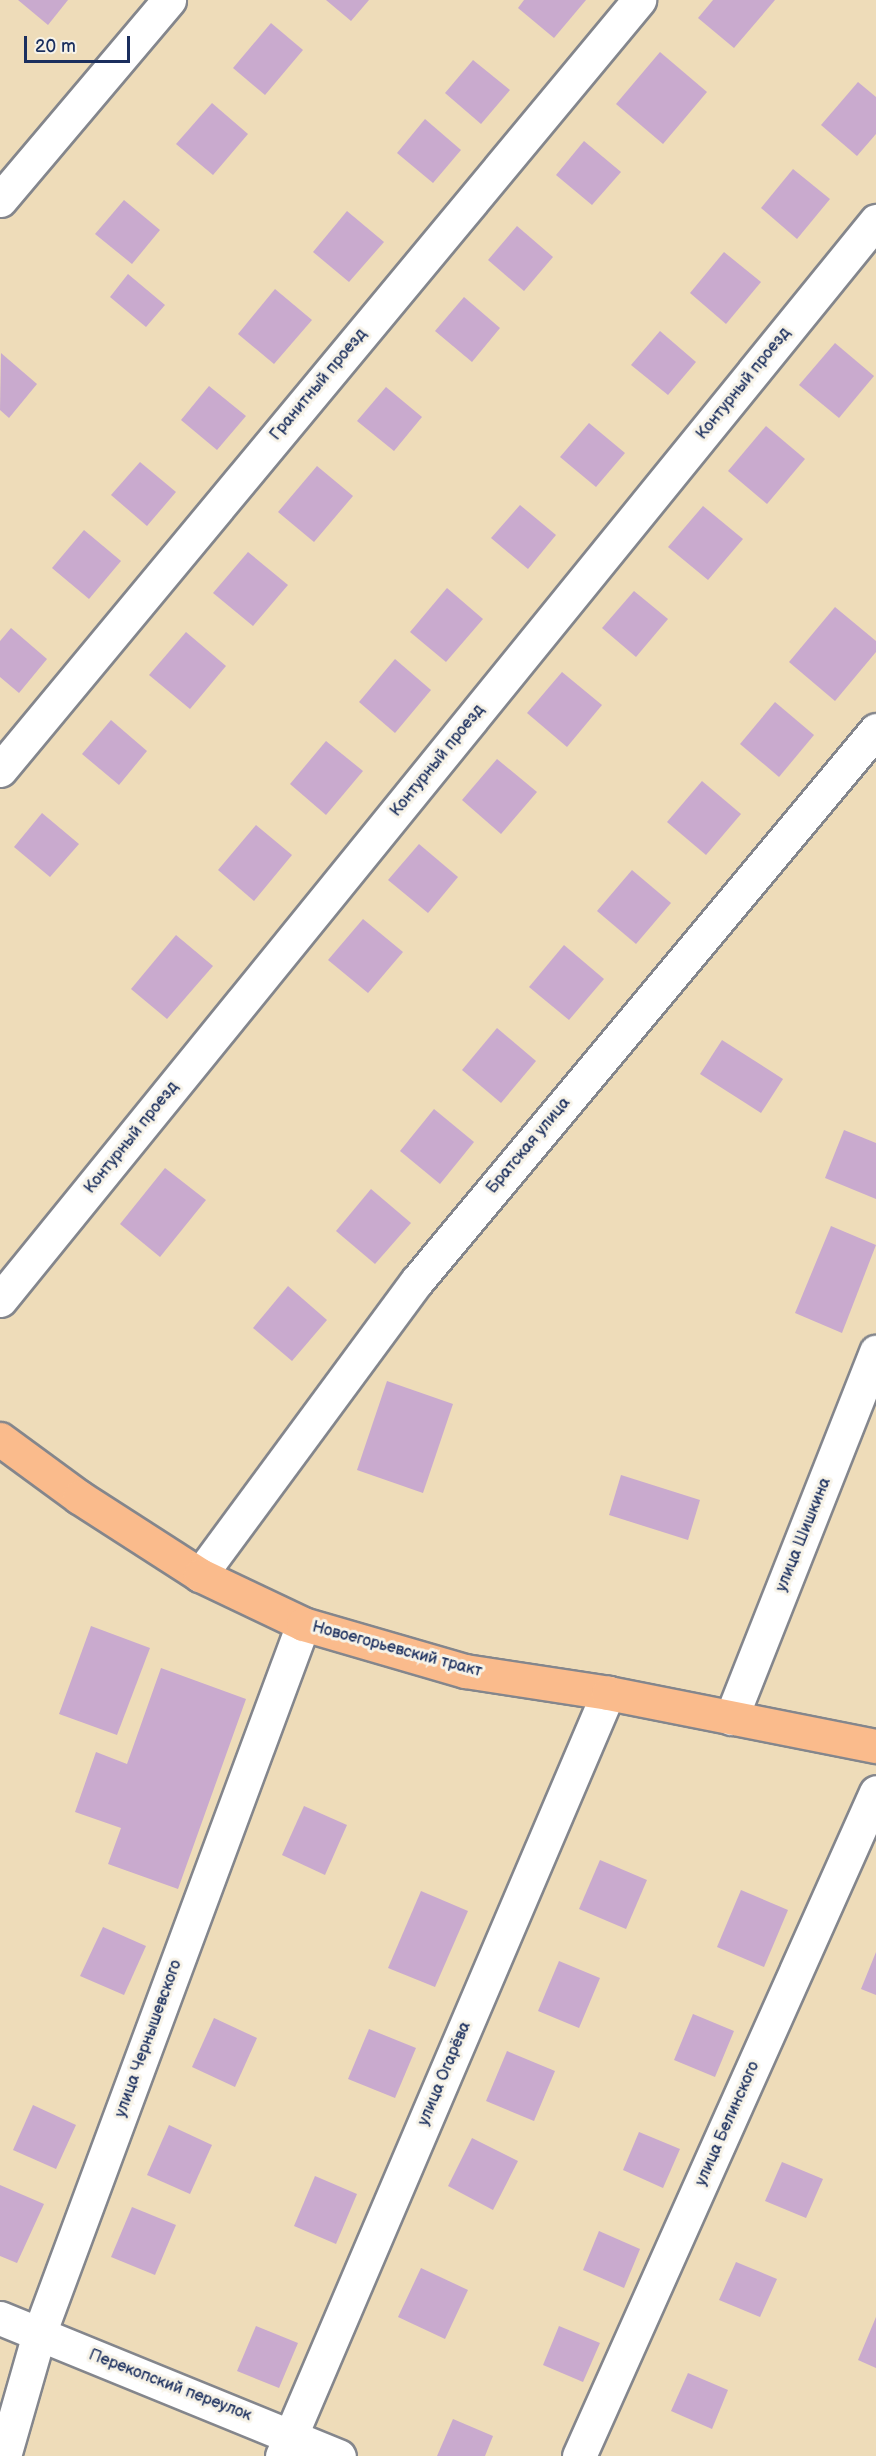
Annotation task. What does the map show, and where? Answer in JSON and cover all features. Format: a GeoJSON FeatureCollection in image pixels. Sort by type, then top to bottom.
{"type":"FeatureCollection","features":[{"type":"Feature","properties":{"kind":"main road","name":"Новоегорьевский тракт"},"geometry":{"type":"LineString","coordinates":[[0,1439],[79,1497],[200,1575],[303,1624],[465,1671],[608,1693],[876,1746]]}},
{"type":"Feature","properties":{"kind":"street"},"geometry":{"type":"LineString","coordinates":[[0,200],[170,0]]}},
{"type":"Feature","properties":{"kind":"street","name":"Гранитный проезд"},"geometry":{"type":"LineString","coordinates":[[0,770],[639,0]]}},
{"type":"Feature","properties":{"kind":"street","name":"Контурный проезд"},"geometry":{"type":"LineString","coordinates":[[0,1300],[876,221]]}},
{"type":"Feature","properties":{"kind":"street","name":"Братская улица"},"geometry":{"type":"LineString","coordinates":[[200,1575],[417,1281],[876,730]]}},
{"type":"Feature","properties":{"kind":"street","name":"улица Шишкина"},"geometry":{"type":"LineString","coordinates":[[732,1718],[876,1352]]}},
{"type":"Feature","properties":{"kind":"street","name":"улица Чернышевского"},"geometry":{"type":"LineString","coordinates":[[4,2456],[39,2334],[303,1624]]}},
{"type":"Feature","properties":{"kind":"street","name":"улица Огарёва"},"geometry":{"type":"LineString","coordinates":[[287,2445],[608,1693]]}},
{"type":"Feature","properties":{"kind":"street","name":"улица Белинского"},"geometry":{"type":"LineString","coordinates":[[579,2456],[876,1792]]}},
{"type":"Feature","properties":{"kind":"street","name":"Перекопский переулок"},"geometry":{"type":"LineString","coordinates":[[0,2318],[287,2445],[339,2456]]}},
{"type":"Feature","properties":{"kind":"building"},"geometry":{"type":"Polygon","coordinates":[[[18,0],[68,0],[48,25],[18,0]]]}},
{"type":"Feature","properties":{"kind":"building"},"geometry":{"type":"Polygon","coordinates":[[[326,0],[369,0],[351,21],[326,0]]]}},
{"type":"Feature","properties":{"kind":"building"},"geometry":{"type":"Polygon","coordinates":[[[524,0],[586,0],[554,38],[518,8],[524,0]]]}},
{"type":"Feature","properties":{"kind":"building"},"geometry":{"type":"Polygon","coordinates":[[[713,0],[775,0],[734,48],[698,18],[713,0]]]}},
{"type":"Feature","properties":{"kind":"building"},"geometry":{"type":"Polygon","coordinates":[[[271,23],[303,50],[265,95],[233,68],[271,23]]]}},
{"type":"Feature","properties":{"kind":"building"},"geometry":{"type":"Polygon","coordinates":[[[660,52],[707,92],[663,144],[616,104],[660,52]]]}},
{"type":"Feature","properties":{"kind":"building"},"geometry":{"type":"Polygon","coordinates":[[[473,60],[510,90],[481,124],[445,93],[473,60]]]}},
{"type":"Feature","properties":{"kind":"building"},"geometry":{"type":"Polygon","coordinates":[[[858,82],[876,97],[876,134],[857,156],[821,125],[858,82]]]}},
{"type":"Feature","properties":{"kind":"building"},"geometry":{"type":"Polygon","coordinates":[[[212,103],[248,134],[213,175],[176,144],[212,103]]]}},
{"type":"Feature","properties":{"kind":"building"},"geometry":{"type":"Polygon","coordinates":[[[425,119],[461,150],[433,183],[397,153],[425,119]]]}},
{"type":"Feature","properties":{"kind":"building"},"geometry":{"type":"Polygon","coordinates":[[[584,141],[621,172],[592,205],[556,175],[584,141]]]}},
{"type":"Feature","properties":{"kind":"building"},"geometry":{"type":"Polygon","coordinates":[[[793,169],[830,199],[797,239],[761,208],[793,169]]]}},
{"type":"Feature","properties":{"kind":"building"},"geometry":{"type":"Polygon","coordinates":[[[124,200],[160,230],[132,264],[95,234],[124,200]]]}},
{"type":"Feature","properties":{"kind":"building"},"geometry":{"type":"Polygon","coordinates":[[[347,211],[384,242],[349,282],[313,252],[347,211]]]}},
{"type":"Feature","properties":{"kind":"building"},"geometry":{"type":"Polygon","coordinates":[[[517,226],[553,257],[524,291],[488,260],[517,226]]]}},
{"type":"Feature","properties":{"kind":"building"},"geometry":{"type":"Polygon","coordinates":[[[724,252],[761,282],[726,324],[690,293],[724,252]]]}},
{"type":"Feature","properties":{"kind":"building"},"geometry":{"type":"Polygon","coordinates":[[[128,274],[165,305],[146,327],[110,297],[128,274]]]}},
{"type":"Feature","properties":{"kind":"building"},"geometry":{"type":"Polygon","coordinates":[[[275,289],[312,320],[274,364],[238,334],[275,289]]]}},
{"type":"Feature","properties":{"kind":"building"},"geometry":{"type":"Polygon","coordinates":[[[464,297],[500,328],[472,362],[435,331],[464,297]]]}},
{"type":"Feature","properties":{"kind":"building"},"geometry":{"type":"Polygon","coordinates":[[[660,331],[696,362],[668,395],[631,365],[660,331]]]}},
{"type":"Feature","properties":{"kind":"building"},"geometry":{"type":"Polygon","coordinates":[[[835,343],[874,376],[839,418],[799,385],[835,343]]]}},
{"type":"Feature","properties":{"kind":"building"},"geometry":{"type":"Polygon","coordinates":[[[1,353],[37,384],[9,418],[0,410],[1,353]]]}},
{"type":"Feature","properties":{"kind":"building"},"geometry":{"type":"Polygon","coordinates":[[[209,386],[246,416],[217,450],[181,420],[209,386]]]}},
{"type":"Feature","properties":{"kind":"building"},"geometry":{"type":"Polygon","coordinates":[[[386,387],[422,417],[394,451],[357,421],[386,387]]]}},
{"type":"Feature","properties":{"kind":"building"},"geometry":{"type":"Polygon","coordinates":[[[589,423],[625,453],[596,487],[560,457],[589,423]]]}},
{"type":"Feature","properties":{"kind":"building"},"geometry":{"type":"Polygon","coordinates":[[[766,426],[805,459],[767,504],[728,471],[766,426]]]}},
{"type":"Feature","properties":{"kind":"building"},"geometry":{"type":"Polygon","coordinates":[[[140,462],[176,492],[147,526],[111,495],[140,462]]]}},
{"type":"Feature","properties":{"kind":"building"},"geometry":{"type":"Polygon","coordinates":[[[317,466],[353,496],[314,542],[278,512],[317,466]]]}},
{"type":"Feature","properties":{"kind":"building"},"geometry":{"type":"Polygon","coordinates":[[[520,505],[556,535],[528,569],[491,538],[520,505]]]}},
{"type":"Feature","properties":{"kind":"building"},"geometry":{"type":"Polygon","coordinates":[[[703,506],[743,539],[708,580],[668,547],[703,506]]]}},
{"type":"Feature","properties":{"kind":"building"},"geometry":{"type":"Polygon","coordinates":[[[84,530],[121,561],[89,599],[52,568],[84,530]]]}},
{"type":"Feature","properties":{"kind":"building"},"geometry":{"type":"Polygon","coordinates":[[[248,552],[288,585],[253,626],[213,593],[248,552]]]}},
{"type":"Feature","properties":{"kind":"building"},"geometry":{"type":"Polygon","coordinates":[[[447,588],[483,619],[446,662],[410,632],[447,588]]]}},
{"type":"Feature","properties":{"kind":"building"},"geometry":{"type":"Polygon","coordinates":[[[634,591],[668,619],[636,657],[602,628],[634,591]]]}},
{"type":"Feature","properties":{"kind":"building"},"geometry":{"type":"Polygon","coordinates":[[[835,607],[876,641],[876,652],[835,701],[789,662],[835,607]]]}},
{"type":"Feature","properties":{"kind":"building"},"geometry":{"type":"Polygon","coordinates":[[[11,628],[47,659],[19,693],[0,677],[0,641],[11,628]]]}},
{"type":"Feature","properties":{"kind":"building"},"geometry":{"type":"Polygon","coordinates":[[[186,632],[226,666],[190,709],[149,675],[186,632]]]}},
{"type":"Feature","properties":{"kind":"building"},"geometry":{"type":"Polygon","coordinates":[[[395,659],[431,690],[395,733],[359,702],[395,659]]]}},
{"type":"Feature","properties":{"kind":"building"},"geometry":{"type":"Polygon","coordinates":[[[562,672],[602,705],[567,747],[527,713],[562,672]]]}},
{"type":"Feature","properties":{"kind":"building"},"geometry":{"type":"Polygon","coordinates":[[[775,702],[814,735],[779,777],[740,744],[775,702]]]}},
{"type":"Feature","properties":{"kind":"building"},"geometry":{"type":"Polygon","coordinates":[[[111,720],[147,751],[119,785],[82,754],[111,720]]]}},
{"type":"Feature","properties":{"kind":"building"},"geometry":{"type":"Polygon","coordinates":[[[326,741],[363,771],[326,815],[290,784],[326,741]]]}},
{"type":"Feature","properties":{"kind":"building"},"geometry":{"type":"Polygon","coordinates":[[[497,759],[537,792],[501,834],[462,800],[497,759]]]}},
{"type":"Feature","properties":{"kind":"building"},"geometry":{"type":"Polygon","coordinates":[[[702,781],[741,814],[706,855],[667,822],[702,781]]]}},
{"type":"Feature","properties":{"kind":"building"},"geometry":{"type":"Polygon","coordinates":[[[42,813],[79,844],[50,877],[14,847],[42,813]]]}},
{"type":"Feature","properties":{"kind":"building"},"geometry":{"type":"Polygon","coordinates":[[[256,825],[292,855],[254,901],[218,870],[256,825]]]}},
{"type":"Feature","properties":{"kind":"building"},"geometry":{"type":"Polygon","coordinates":[[[419,844],[458,877],[428,913],[388,880],[419,844]]]}},
{"type":"Feature","properties":{"kind":"building"},"geometry":{"type":"Polygon","coordinates":[[[632,870],[671,903],[636,944],[597,911],[632,870]]]}},
{"type":"Feature","properties":{"kind":"building"},"geometry":{"type":"Polygon","coordinates":[[[363,919],[403,952],[368,993],[328,960],[363,919]]]}},
{"type":"Feature","properties":{"kind":"building"},"geometry":{"type":"Polygon","coordinates":[[[176,935],[213,966],[167,1019],[131,989],[176,935]]]}},
{"type":"Feature","properties":{"kind":"building"},"geometry":{"type":"Polygon","coordinates":[[[564,945],[604,979],[569,1020],[529,987],[564,945]]]}},
{"type":"Feature","properties":{"kind":"building"},"geometry":{"type":"Polygon","coordinates":[[[497,1028],[536,1061],[501,1103],[462,1070],[497,1028]]]}},
{"type":"Feature","properties":{"kind":"building"},"geometry":{"type":"Polygon","coordinates":[[[722,1040],[783,1079],[761,1113],[700,1074],[722,1040]]]}},
{"type":"Feature","properties":{"kind":"building"},"geometry":{"type":"Polygon","coordinates":[[[434,1109],[474,1142],[440,1184],[400,1151],[434,1109]]]}},
{"type":"Feature","properties":{"kind":"building"},"geometry":{"type":"Polygon","coordinates":[[[844,1130],[876,1143],[876,1199],[825,1178],[844,1130]]]}},
{"type":"Feature","properties":{"kind":"building"},"geometry":{"type":"Polygon","coordinates":[[[165,1168],[206,1200],[160,1257],[120,1224],[165,1168]]]}},
{"type":"Feature","properties":{"kind":"building"},"geometry":{"type":"Polygon","coordinates":[[[371,1189],[411,1223],[375,1264],[336,1231],[371,1189]]]}},
{"type":"Feature","properties":{"kind":"building"},"geometry":{"type":"Polygon","coordinates":[[[831,1226],[876,1245],[842,1333],[795,1313],[831,1226]]]}},
{"type":"Feature","properties":{"kind":"building"},"geometry":{"type":"Polygon","coordinates":[[[288,1286],[327,1320],[292,1361],[253,1328],[288,1286]]]}},
{"type":"Feature","properties":{"kind":"building"},"geometry":{"type":"Polygon","coordinates":[[[387,1381],[453,1404],[423,1493],[357,1470],[387,1381]]]}},
{"type":"Feature","properties":{"kind":"building"},"geometry":{"type":"Polygon","coordinates":[[[621,1475],[700,1500],[688,1540],[609,1515],[621,1475]]]}},
{"type":"Feature","properties":{"kind":"building"},"geometry":{"type":"Polygon","coordinates":[[[91,1626],[150,1648],[117,1735],[59,1714],[91,1626]]]}},
{"type":"Feature","properties":{"kind":"building"},"geometry":{"type":"Polygon","coordinates":[[[161,1668],[246,1699],[178,1889],[108,1864],[121,1828],[75,1812],[96,1752],[127,1764],[161,1668]]]}},
{"type":"Feature","properties":{"kind":"building"},"geometry":{"type":"Polygon","coordinates":[[[304,1806],[347,1825],[325,1875],[282,1855],[304,1806]]]}},
{"type":"Feature","properties":{"kind":"building"},"geometry":{"type":"Polygon","coordinates":[[[600,1860],[647,1880],[626,1929],[579,1909],[600,1860]]]}},
{"type":"Feature","properties":{"kind":"building"},"geometry":{"type":"Polygon","coordinates":[[[741,1890],[788,1910],[764,1967],[717,1947],[741,1890]]]}},
{"type":"Feature","properties":{"kind":"building"},"geometry":{"type":"Polygon","coordinates":[[[421,1891],[468,1911],[435,1987],[388,1968],[421,1891]]]}},
{"type":"Feature","properties":{"kind":"building"},"geometry":{"type":"Polygon","coordinates":[[[103,1927],[146,1946],[124,1995],[80,1976],[103,1927]]]}},
{"type":"Feature","properties":{"kind":"building"},"geometry":{"type":"Polygon","coordinates":[[[876,1952],[876,1995],[861,1989],[876,1952]]]}},
{"type":"Feature","properties":{"kind":"building"},"geometry":{"type":"Polygon","coordinates":[[[559,1961],[600,1978],[579,2028],[538,2011],[559,1961]]]}},
{"type":"Feature","properties":{"kind":"building"},"geometry":{"type":"Polygon","coordinates":[[[693,2014],[734,2031],[715,2077],[674,2060],[693,2014]]]}},
{"type":"Feature","properties":{"kind":"building"},"geometry":{"type":"Polygon","coordinates":[[[214,2018],[257,2038],[235,2087],[192,2067],[214,2018]]]}},
{"type":"Feature","properties":{"kind":"building"},"geometry":{"type":"Polygon","coordinates":[[[369,2029],[416,2048],[395,2098],[348,2079],[369,2029]]]}},
{"type":"Feature","properties":{"kind":"building"},"geometry":{"type":"Polygon","coordinates":[[[507,2051],[555,2071],[534,2121],[486,2101],[507,2051]]]}},
{"type":"Feature","properties":{"kind":"building"},"geometry":{"type":"Polygon","coordinates":[[[33,2105],[76,2125],[56,2169],[13,2150],[33,2105]]]}},
{"type":"Feature","properties":{"kind":"building"},"geometry":{"type":"Polygon","coordinates":[[[169,2125],[212,2145],[190,2194],[147,2175],[169,2125]]]}},
{"type":"Feature","properties":{"kind":"building"},"geometry":{"type":"Polygon","coordinates":[[[639,2132],[680,2149],[663,2188],[623,2170],[639,2132]]]}},
{"type":"Feature","properties":{"kind":"building"},"geometry":{"type":"Polygon","coordinates":[[[472,2138],[518,2161],[493,2210],[448,2186],[472,2138]]]}},
{"type":"Feature","properties":{"kind":"building"},"geometry":{"type":"Polygon","coordinates":[[[782,2162],[823,2179],[806,2218],[765,2201],[782,2162]]]}},
{"type":"Feature","properties":{"kind":"building"},"geometry":{"type":"Polygon","coordinates":[[[315,2176],[357,2194],[336,2244],[294,2226],[315,2176]]]}},
{"type":"Feature","properties":{"kind":"building"},"geometry":{"type":"Polygon","coordinates":[[[0,2185],[44,2204],[17,2263],[0,2256],[0,2185]]]}},
{"type":"Feature","properties":{"kind":"building"},"geometry":{"type":"Polygon","coordinates":[[[132,2207],[176,2225],[155,2275],[111,2257],[132,2207]]]}},
{"type":"Feature","properties":{"kind":"building"},"geometry":{"type":"Polygon","coordinates":[[[599,2231],[640,2249],[624,2288],[583,2270],[599,2231]]]}},
{"type":"Feature","properties":{"kind":"building"},"geometry":{"type":"Polygon","coordinates":[[[736,2262],[777,2279],[760,2317],[719,2300],[736,2262]]]}},
{"type":"Feature","properties":{"kind":"building"},"geometry":{"type":"Polygon","coordinates":[[[421,2268],[468,2290],[445,2339],[398,2317],[421,2268]]]}},
{"type":"Feature","properties":{"kind":"building"},"geometry":{"type":"Polygon","coordinates":[[[876,2317],[876,2368],[858,2360],[876,2317]]]}},
{"type":"Feature","properties":{"kind":"building"},"geometry":{"type":"Polygon","coordinates":[[[256,2326],[298,2343],[279,2388],[237,2371],[256,2326]]]}},
{"type":"Feature","properties":{"kind":"building"},"geometry":{"type":"Polygon","coordinates":[[[559,2326],[600,2343],[583,2382],[543,2365],[559,2326]]]}},
{"type":"Feature","properties":{"kind":"building"},"geometry":{"type":"Polygon","coordinates":[[[688,2373],[728,2390],[712,2429],[671,2411],[688,2373]]]}},
{"type":"Feature","properties":{"kind":"building"},"geometry":{"type":"Polygon","coordinates":[[[453,2419],[493,2436],[485,2456],[437,2456],[453,2419]]]}}]}
